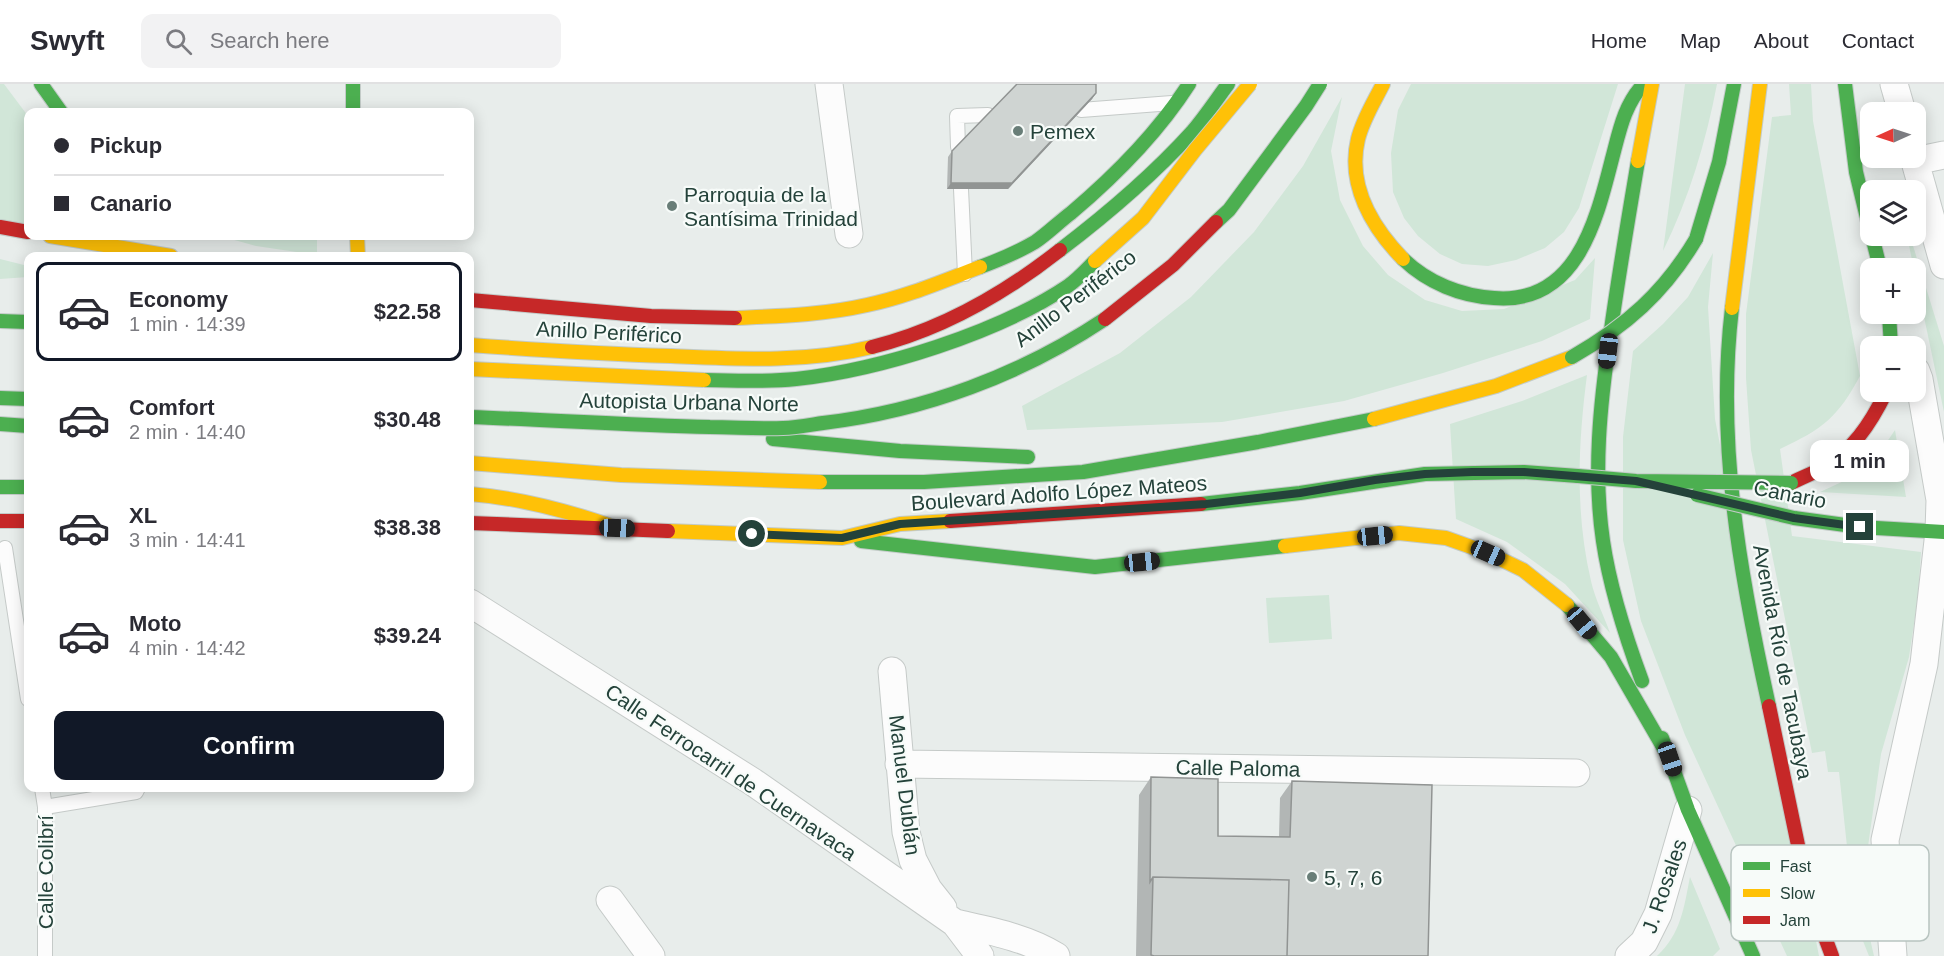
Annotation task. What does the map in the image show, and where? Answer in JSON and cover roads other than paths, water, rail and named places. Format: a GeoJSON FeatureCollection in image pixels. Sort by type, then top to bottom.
{"type":"FeatureCollection","features":[{"type":"Feature","properties":{"kind":"main road"},"geometry":{"type":"LineString","coordinates":[[41,84],[58,108]]}},
{"type":"Feature","properties":{"kind":"main road"},"geometry":{"type":"LineString","coordinates":[[352,84],[353,108]]}},
{"type":"Feature","properties":{"kind":"main road"},"geometry":{"type":"LineString","coordinates":[[474,300],[651,316],[728,318],[804,315],[868,305],[965,274],[1002,259],[1035,241],[1103,186],[1136,153],[1178,103],[1189,84]]}},
{"type":"Feature","properties":{"kind":"main road","name":"Anillo Periférico"},"geometry":{"type":"LineString","coordinates":[[474,345],[580,353],[766,360],[810,358],[896,340],[938,325],[987,300],[1034,271],[1070,244],[1105,215],[1187,138],[1228,84]]}},
{"type":"Feature","properties":{"kind":"main road","name":"Autopista Urbana Norte"},"geometry":{"type":"LineString","coordinates":[[474,369],[731,381],[796,379],[867,366],[942,345],[1010,318],[1069,285],[1143,218],[1250,84]]}},
{"type":"Feature","properties":{"kind":"main road","name":"Anillo Periférico"},"geometry":{"type":"LineString","coordinates":[[474,418],[653,434],[773,439],[853,432],[916,416],[953,401],[1043,351],[1107,305],[1197,226],[1248,177],[1293,119],[1315,84]]}},
{"type":"Feature","properties":{"kind":"main road","name":"Autopista Urbana Norte"},"geometry":{"type":"LineString","coordinates":[[474,418],[784,428],[880,414],[934,400],[993,379],[1034,361],[1080,336],[1118,310],[1173,265],[1229,210],[1320,84]]}},
{"type":"Feature","properties":{"kind":"main road"},"geometry":{"type":"LineString","coordinates":[[1383,84],[1359,132],[1355,154],[1356,180],[1373,222],[1400,257],[1434,282],[1459,293],[1490,299],[1518,299],[1537,294],[1552,286],[1578,255],[1597,211],[1622,124],[1629,106],[1644,84]]}},
{"type":"Feature","properties":{"kind":"main road"},"geometry":{"type":"LineString","coordinates":[[1652,84],[1614,305],[1602,398],[1599,496],[1602,540],[1613,599],[1688,810],[1731,907]]}},
{"type":"Feature","properties":{"kind":"main road"},"geometry":{"type":"LineString","coordinates":[[474,463],[633,476],[815,484],[930,482],[1078,473],[1332,429],[1425,407],[1520,378],[1572,357],[1606,337],[1645,306],[1682,265],[1696,239],[1710,200],[1723,150],[1734,84]]}},
{"type":"Feature","properties":{"kind":"main road","name":"Avenida Río de Tacubaya"},"geometry":{"type":"LineString","coordinates":[[1760,84],[1727,351],[1726,431],[1734,520],[1761,668],[1799,845]]}},
{"type":"Feature","properties":{"kind":"main road"},"geometry":{"type":"LineString","coordinates":[[1845,84],[1860,189]]}},
{"type":"Feature","properties":{"kind":"main road"},"geometry":{"type":"LineString","coordinates":[[0,227],[24,231]]}},
{"type":"Feature","properties":{"kind":"main road"},"geometry":{"type":"LineString","coordinates":[[73,240],[143,252]]}},
{"type":"Feature","properties":{"kind":"main road"},"geometry":{"type":"LineString","coordinates":[[152,240],[162,252]]}},
{"type":"Feature","properties":{"kind":"main road"},"geometry":{"type":"LineString","coordinates":[[0,321],[24,322]]}},
{"type":"Feature","properties":{"kind":"main road"},"geometry":{"type":"LineString","coordinates":[[0,400],[24,400]]}},
{"type":"Feature","properties":{"kind":"main road"},"geometry":{"type":"LineString","coordinates":[[1636,481],[1791,483],[1838,458],[1856,442],[1867,430],[1881,402]]}},
{"type":"Feature","properties":{"kind":"main road"},"geometry":{"type":"LineString","coordinates":[[0,424],[24,426]]}},
{"type":"Feature","properties":{"kind":"main road"},"geometry":{"type":"LineString","coordinates":[[773,439],[938,455],[1042,457]]}},
{"type":"Feature","properties":{"kind":"main road"},"geometry":{"type":"LineString","coordinates":[[1088,456],[1216,449]]}},
{"type":"Feature","properties":{"kind":"main road","name":"Boulevard Adolfo López Mateos"},"geometry":{"type":"LineString","coordinates":[[474,523],[842,538],[900,524],[1206,504],[1300,493],[1425,474],[1524,472],[1636,481]]}},
{"type":"Feature","properties":{"kind":"main road"},"geometry":{"type":"LineString","coordinates":[[538,482],[633,476]]}},
{"type":"Feature","properties":{"kind":"main road","name":"Canario"},"geometry":{"type":"LineString","coordinates":[[1636,481],[1794,518],[1860,527],[1941,532]]}},
{"type":"Feature","properties":{"kind":"main road"},"geometry":{"type":"LineString","coordinates":[[474,484],[492,483]]}},
{"type":"Feature","properties":{"kind":"main road"},"geometry":{"type":"LineString","coordinates":[[0,487],[23,487]]}},
{"type":"Feature","properties":{"kind":"main road"},"geometry":{"type":"LineString","coordinates":[[474,494],[526,501],[572,512],[617,528]]}},
{"type":"Feature","properties":{"kind":"main road"},"geometry":{"type":"LineString","coordinates":[[0,521],[24,521]]}},
{"type":"Feature","properties":{"kind":"main road"},"geometry":{"type":"LineString","coordinates":[[842,538],[903,547],[1095,567],[1398,533],[1446,538],[1524,570],[1567,605],[1611,657],[1670,759]]}},
{"type":"Feature","properties":{"kind":"main road"},"geometry":{"type":"LineString","coordinates":[[1746,941],[1753,956]]}},
{"type":"Feature","properties":{"kind":"main road","name":"Avenida Río de Tacubaya"},"geometry":{"type":"LineString","coordinates":[[1827,941],[1832,956]]}},
{"type":"Feature","properties":{"kind":"street"},"geometry":{"type":"LineString","coordinates":[[830,84],[849,234]]}},
{"type":"Feature","properties":{"kind":"street"},"geometry":{"type":"LineString","coordinates":[[1894,84],[1899,102]]}},
{"type":"Feature","properties":{"kind":"street"},"geometry":{"type":"LineString","coordinates":[[1926,157],[1944,155]]}},
{"type":"Feature","properties":{"kind":"street"},"geometry":{"type":"LineString","coordinates":[[1917,168],[1944,265]]}},
{"type":"Feature","properties":{"kind":"street"},"geometry":{"type":"LineString","coordinates":[[1885,845],[1924,664],[1941,532],[1940,500],[1923,402]]}},
{"type":"Feature","properties":{"kind":"street","name":"Calle Ferrocarril de Cuernavaca"},"geometry":{"type":"LineString","coordinates":[[474,605],[753,782],[955,923],[980,956]]}},
{"type":"Feature","properties":{"kind":"street","name":"Manuel Dublán"},"geometry":{"type":"LineString","coordinates":[[892,671],[906,832],[913,860],[928,889],[955,923]]}},
{"type":"Feature","properties":{"kind":"street","name":"Calle Paloma"},"geometry":{"type":"LineString","coordinates":[[899,764],[1576,773]]}},
{"type":"Feature","properties":{"kind":"street","name":"J. Rosales"},"geometry":{"type":"LineString","coordinates":[[1629,956],[1644,942],[1658,914],[1688,810]]}},
{"type":"Feature","properties":{"kind":"street"},"geometry":{"type":"LineString","coordinates":[[610,900],[651,956]]}},
{"type":"Feature","properties":{"kind":"street"},"geometry":{"type":"LineString","coordinates":[[955,923],[1008,935],[1056,956]]}},
{"type":"Feature","properties":{"kind":"street"},"geometry":{"type":"LineString","coordinates":[[1892,941],[1893,956]]}},
{"type":"Feature","properties":{"kind":"lane"},"geometry":{"type":"LineString","coordinates":[[1082,110],[1178,103]]}},
{"type":"Feature","properties":{"kind":"lane"},"geometry":{"type":"LineString","coordinates":[[958,147],[957,116],[988,115]]}},
{"type":"Feature","properties":{"kind":"lane"},"geometry":{"type":"LineString","coordinates":[[960,189],[965,274]]}},
{"type":"Feature","properties":{"kind":"lane"},"geometry":{"type":"LineString","coordinates":[[5,548],[24,673]]}},
{"type":"Feature","properties":{"kind":"lane","name":"Calle Colibrí"},"geometry":{"type":"LineString","coordinates":[[43,792],[45,807],[45,956]]}},
{"type":"Feature","properties":{"kind":"lane"},"geometry":{"type":"LineString","coordinates":[[45,807],[136,792]]}},
{"type":"Feature","properties":{"kind":"place","name":"Pemex"},"geometry":{"type":"Point","coordinates":[1018,131]}},
{"type":"Feature","properties":{"kind":"place","name":"Parroquia de la Santísima Trinidad"},"geometry":{"type":"Point","coordinates":[672,206]}},
{"type":"Feature","properties":{"kind":"place","name":"5, 7, 6"},"geometry":{"type":"Point","coordinates":[1312,877]}}]}
